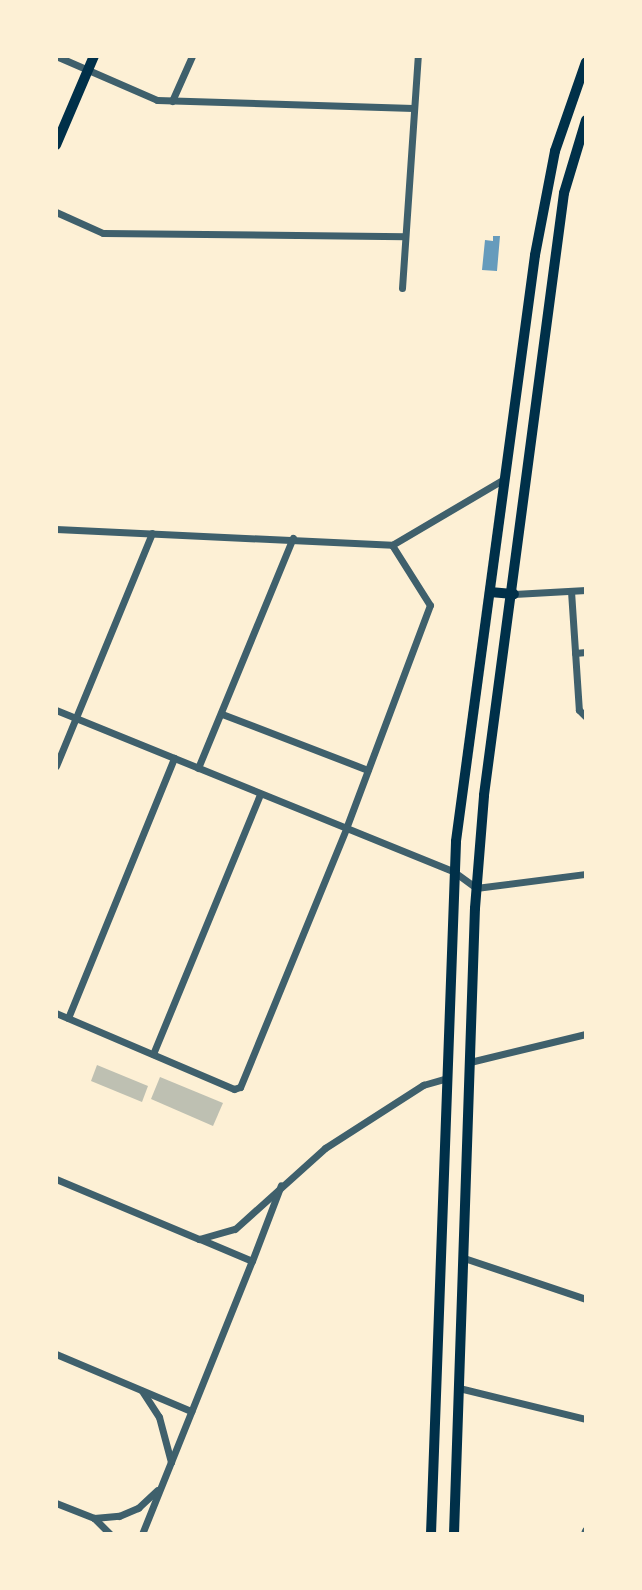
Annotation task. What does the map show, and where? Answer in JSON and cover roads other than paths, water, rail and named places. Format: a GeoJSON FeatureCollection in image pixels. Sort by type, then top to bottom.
{"type":"FeatureCollection","features":[{"type":"Feature","properties":{"kind":"main road"},"geometry":{"type":"LineString","coordinates":[[56,145],[94,56]]}},
{"type":"Feature","properties":{"kind":"main road"},"geometry":{"type":"LineString","coordinates":[[430,1534],[453,871],[535,256],[555,151],[586,62]]}},
{"type":"Feature","properties":{"kind":"main road"},"geometry":{"type":"LineString","coordinates":[[454,1534],[476,888],[484,794],[514,594],[564,193],[586,121]]}},
{"type":"Feature","properties":{"kind":"main road"},"geometry":{"type":"LineString","coordinates":[[535,256],[555,258]]}},
{"type":"Feature","properties":{"kind":"main road"},"geometry":{"type":"LineString","coordinates":[[490,592],[514,594]]}},
{"type":"Feature","properties":{"kind":"street"},"geometry":{"type":"LineString","coordinates":[[56,56],[157,100],[413,108]]}},
{"type":"Feature","properties":{"kind":"street"},"geometry":{"type":"LineString","coordinates":[[172,102],[192,56]]}},
{"type":"Feature","properties":{"kind":"street"},"geometry":{"type":"LineString","coordinates":[[402,288],[418,56]]}},
{"type":"Feature","properties":{"kind":"street"},"geometry":{"type":"LineString","coordinates":[[56,212],[103,233],[405,236]]}},
{"type":"Feature","properties":{"kind":"street"},"geometry":{"type":"LineString","coordinates":[[56,529],[293,538],[392,545],[504,479]]}},
{"type":"Feature","properties":{"kind":"street"},"geometry":{"type":"LineString","coordinates":[[56,766],[152,533]]}},
{"type":"Feature","properties":{"kind":"street"},"geometry":{"type":"LineString","coordinates":[[198,768],[293,538]]}},
{"type":"Feature","properties":{"kind":"street"},"geometry":{"type":"LineString","coordinates":[[56,1013],[234,1089],[240,1087],[346,830],[430,605],[392,545]]}},
{"type":"Feature","properties":{"kind":"street"},"geometry":{"type":"LineString","coordinates":[[514,594],[586,590]]}},
{"type":"Feature","properties":{"kind":"street"},"geometry":{"type":"LineString","coordinates":[[571,591],[579,710],[586,717]]}},
{"type":"Feature","properties":{"kind":"street"},"geometry":{"type":"LineString","coordinates":[[575,653],[586,652]]}},
{"type":"Feature","properties":{"kind":"street"},"geometry":{"type":"LineString","coordinates":[[56,709],[346,830],[453,871],[476,888],[586,874]]}},
{"type":"Feature","properties":{"kind":"street"},"geometry":{"type":"LineString","coordinates":[[222,714],[368,770]]}},
{"type":"Feature","properties":{"kind":"street"},"geometry":{"type":"LineString","coordinates":[[68,1018],[174,758]]}},
{"type":"Feature","properties":{"kind":"street"},"geometry":{"type":"LineString","coordinates":[[153,1054],[260,794]]}},
{"type":"Feature","properties":{"kind":"street"},"geometry":{"type":"LineString","coordinates":[[470,1062],[586,1034]]}},
{"type":"Feature","properties":{"kind":"street"},"geometry":{"type":"LineString","coordinates":[[200,1239],[234,1229],[282,1184],[382,1108],[423,1085],[447,1078]]}},
{"type":"Feature","properties":{"kind":"street"},"geometry":{"type":"LineString","coordinates":[[56,1179],[252,1261]]}},
{"type":"Feature","properties":{"kind":"street"},"geometry":{"type":"LineString","coordinates":[[142,1534],[282,1184]]}},
{"type":"Feature","properties":{"kind":"street"},"geometry":{"type":"LineString","coordinates":[[464,1258],[586,1299]]}},
{"type":"Feature","properties":{"kind":"street"},"geometry":{"type":"LineString","coordinates":[[56,1354],[191,1411]]}},
{"type":"Feature","properties":{"kind":"street"},"geometry":{"type":"LineString","coordinates":[[460,1388],[586,1419]]}},
{"type":"Feature","properties":{"kind":"street"},"geometry":{"type":"LineString","coordinates":[[142,1391],[159,1417],[171,1462]]}},
{"type":"Feature","properties":{"kind":"street"},"geometry":{"type":"LineString","coordinates":[[94,1518],[119,1516],[138,1508],[160,1487]]}},
{"type":"Feature","properties":{"kind":"street"},"geometry":{"type":"LineString","coordinates":[[56,1503],[94,1518],[110,1534]]}},
{"type":"Feature","properties":{"kind":"water"},"geometry":{"type":"Polygon","coordinates":[[[493,236],[500,236],[497,271],[482,270],[485,240],[493,241],[493,236]]]}}]}
